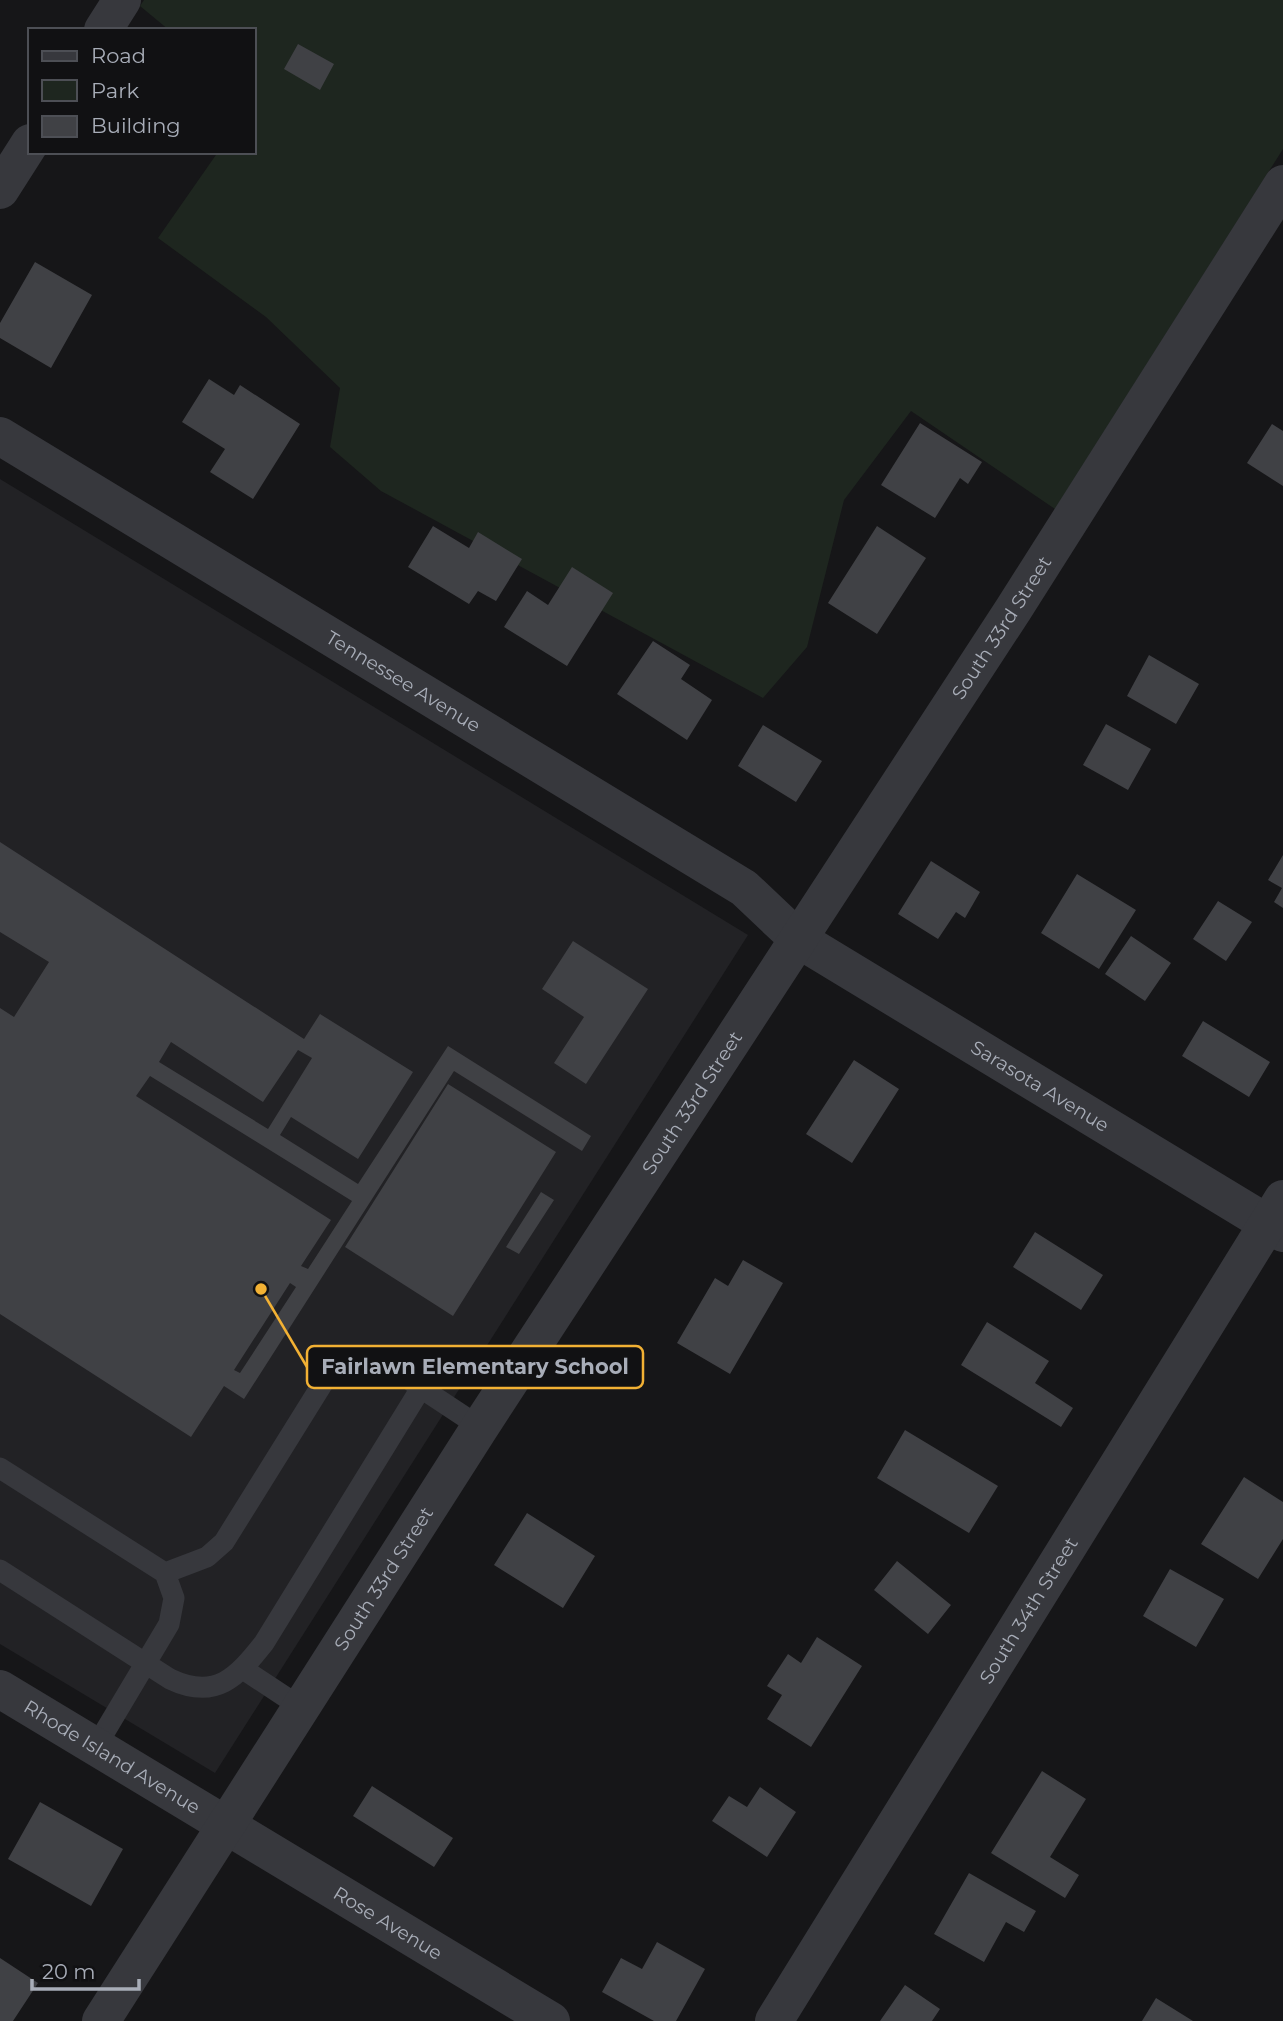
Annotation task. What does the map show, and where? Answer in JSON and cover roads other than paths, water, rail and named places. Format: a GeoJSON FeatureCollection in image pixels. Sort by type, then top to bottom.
{"type":"FeatureCollection","features":[{"type":"Feature","properties":{"kind":"street"},"geometry":{"type":"LineString","coordinates":[[104,28],[122,0]]}},
{"type":"Feature","properties":{"kind":"street"},"geometry":{"type":"LineString","coordinates":[[0,190],[28,146]]}},
{"type":"Feature","properties":{"kind":"street","name":"South 33rd Street"},"geometry":{"type":"LineString","coordinates":[[101,2021],[480,1427],[1020,599],[1283,184]]}},
{"type":"Feature","properties":{"kind":"street","name":"Tennessee Avenue"},"geometry":{"type":"LineString","coordinates":[[0,436],[744,888],[798,939]]}},
{"type":"Feature","properties":{"kind":"street","name":"Sarasota Avenue"},"geometry":{"type":"LineString","coordinates":[[798,939],[1278,1219]]}},
{"type":"Feature","properties":{"kind":"street","name":"South 34th Street"},"geometry":{"type":"LineString","coordinates":[[774,2021],[1278,1219]]}},
{"type":"Feature","properties":{"kind":"street","name":"Rhode Island Avenue"},"geometry":{"type":"LineString","coordinates":[[0,1689],[225,1826]]}},
{"type":"Feature","properties":{"kind":"street","name":"Rose Avenue"},"geometry":{"type":"LineString","coordinates":[[225,1826],[551,2021]]}},
{"type":"Feature","properties":{"kind":"lane"},"geometry":{"type":"LineString","coordinates":[[165,1573],[207,1557],[224,1542],[323,1383],[341,1366],[364,1359],[390,1366],[480,1427]]}},
{"type":"Feature","properties":{"kind":"lane"},"geometry":{"type":"LineString","coordinates":[[0,1570],[186,1687],[204,1688],[224,1682],[243,1670],[264,1643],[421,1388]]}},
{"type":"Feature","properties":{"kind":"lane"},"geometry":{"type":"LineString","coordinates":[[0,1468],[165,1573],[174,1598],[169,1624],[95,1748]]}},
{"type":"Feature","properties":{"kind":"lane"},"geometry":{"type":"LineString","coordinates":[[243,1670],[302,1707]]}},
{"type":"Feature","properties":{"kind":"place","name":"Fairlawn Elementary School"},"geometry":{"type":"Point","coordinates":[261,1289]}}]}
